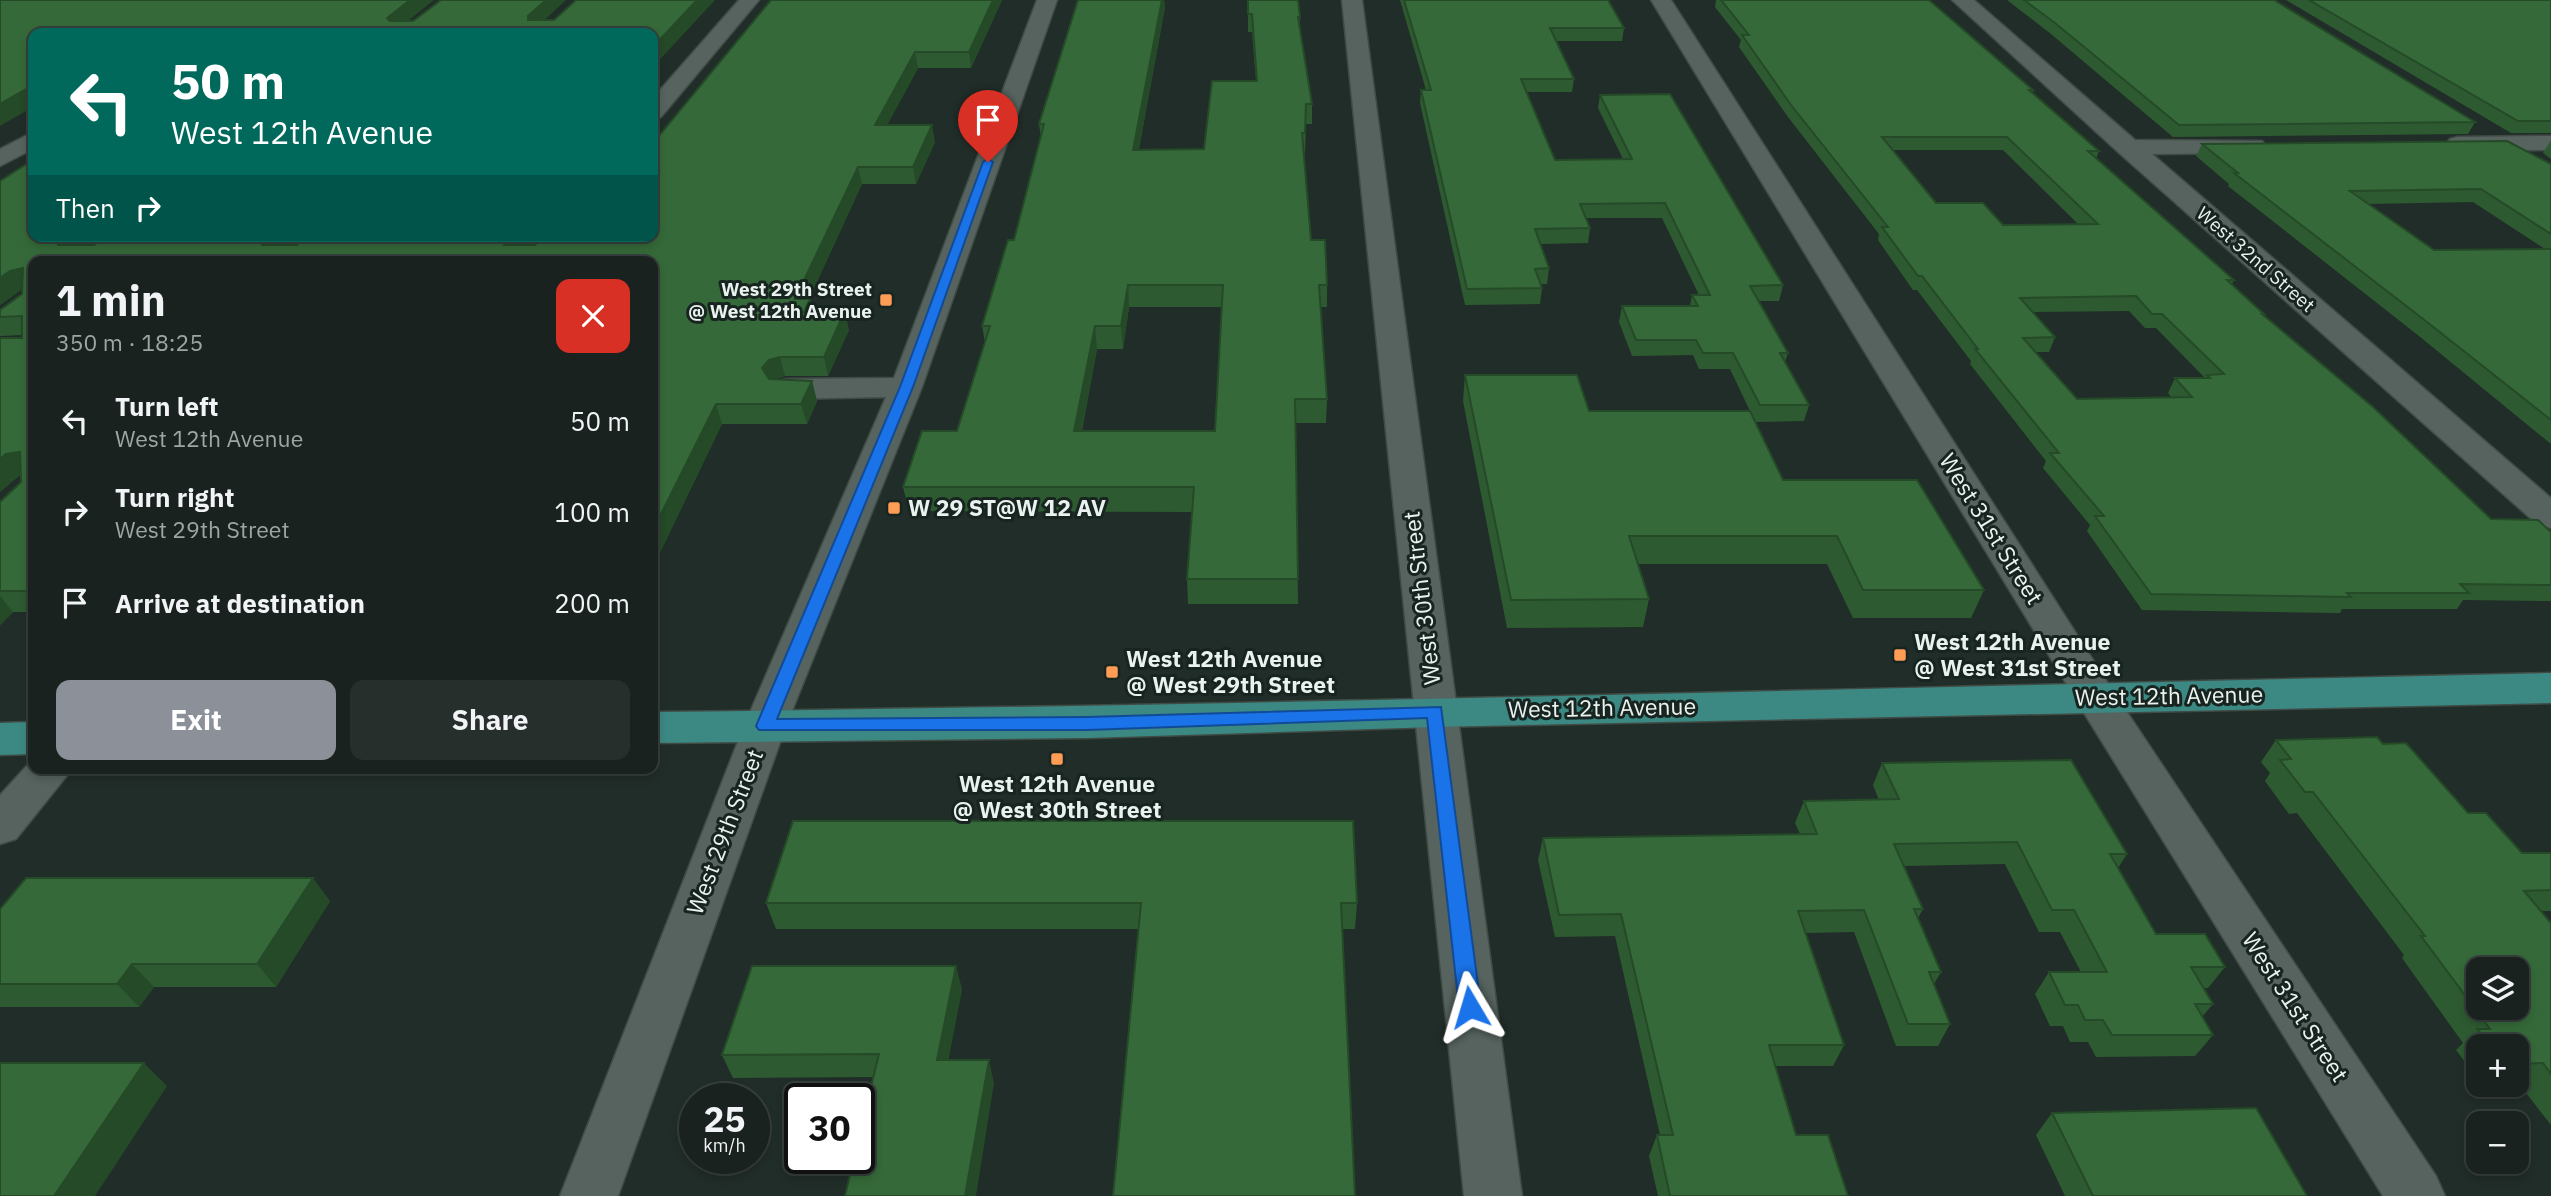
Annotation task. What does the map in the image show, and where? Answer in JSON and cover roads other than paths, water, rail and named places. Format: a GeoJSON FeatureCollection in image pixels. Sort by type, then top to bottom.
{"type":"FeatureCollection","features":[{"type":"Feature","properties":{"kind":"main road","name":"West 12th Avenue"},"geometry":{"type":"LineString","coordinates":[[658,728],[1087,723],[1435,712],[2551,688]]}},
{"type":"Feature","properties":{"kind":"main road"},"geometry":{"type":"LineString","coordinates":[[0,739],[28,738]]}},
{"type":"Feature","properties":{"kind":"street"},"geometry":{"type":"LineString","coordinates":[[658,106],[749,0]]}},
{"type":"Feature","properties":{"kind":"street","name":"West 29th Street"},"geometry":{"type":"LineString","coordinates":[[589,1196],[765,726],[906,387],[1047,0]]}},
{"type":"Feature","properties":{"kind":"street","name":"West 30th Street"},"geometry":{"type":"LineString","coordinates":[[1352,0],[1493,1196]]}},
{"type":"Feature","properties":{"kind":"street","name":"West 31st Street"},"geometry":{"type":"LineString","coordinates":[[1661,0],[2096,698],[2416,1196]]}},
{"type":"Feature","properties":{"kind":"street","name":"West 32nd Street"},"geometry":{"type":"LineString","coordinates":[[1962,0],[2551,517]]}},
{"type":"Feature","properties":{"kind":"street"},"geometry":{"type":"LineString","coordinates":[[2469,122],[2539,164]]}},
{"type":"Feature","properties":{"kind":"street"},"geometry":{"type":"LineString","coordinates":[[0,159],[28,142]]}},
{"type":"Feature","properties":{"kind":"street"},"geometry":{"type":"LineString","coordinates":[[2435,144],[2551,143]]}},
{"type":"Feature","properties":{"kind":"street"},"geometry":{"type":"LineString","coordinates":[[2127,147],[2281,145]]}},
{"type":"Feature","properties":{"kind":"street"},"geometry":{"type":"LineString","coordinates":[[786,388],[906,387]]}},
{"type":"Feature","properties":{"kind":"street"},"geometry":{"type":"LineString","coordinates":[[0,826],[46,774]]}},
{"type":"Feature","properties":{"kind":"place","name":"West 29th Street @ West 12th Avenue"},"geometry":{"type":"Point","coordinates":[886,300]}},
{"type":"Feature","properties":{"kind":"place","name":"W 29 ST@W 12 AV"},"geometry":{"type":"Point","coordinates":[894,508]}},
{"type":"Feature","properties":{"kind":"place","name":"West 12th Avenue @ West 31st Street"},"geometry":{"type":"Point","coordinates":[1900,655]}},
{"type":"Feature","properties":{"kind":"place","name":"West 12th Avenue @ West 29th Street"},"geometry":{"type":"Point","coordinates":[1112,672]}},
{"type":"Feature","properties":{"kind":"place","name":"West 12th Avenue @ West 30th Street"},"geometry":{"type":"Point","coordinates":[1057,759]}}]}
